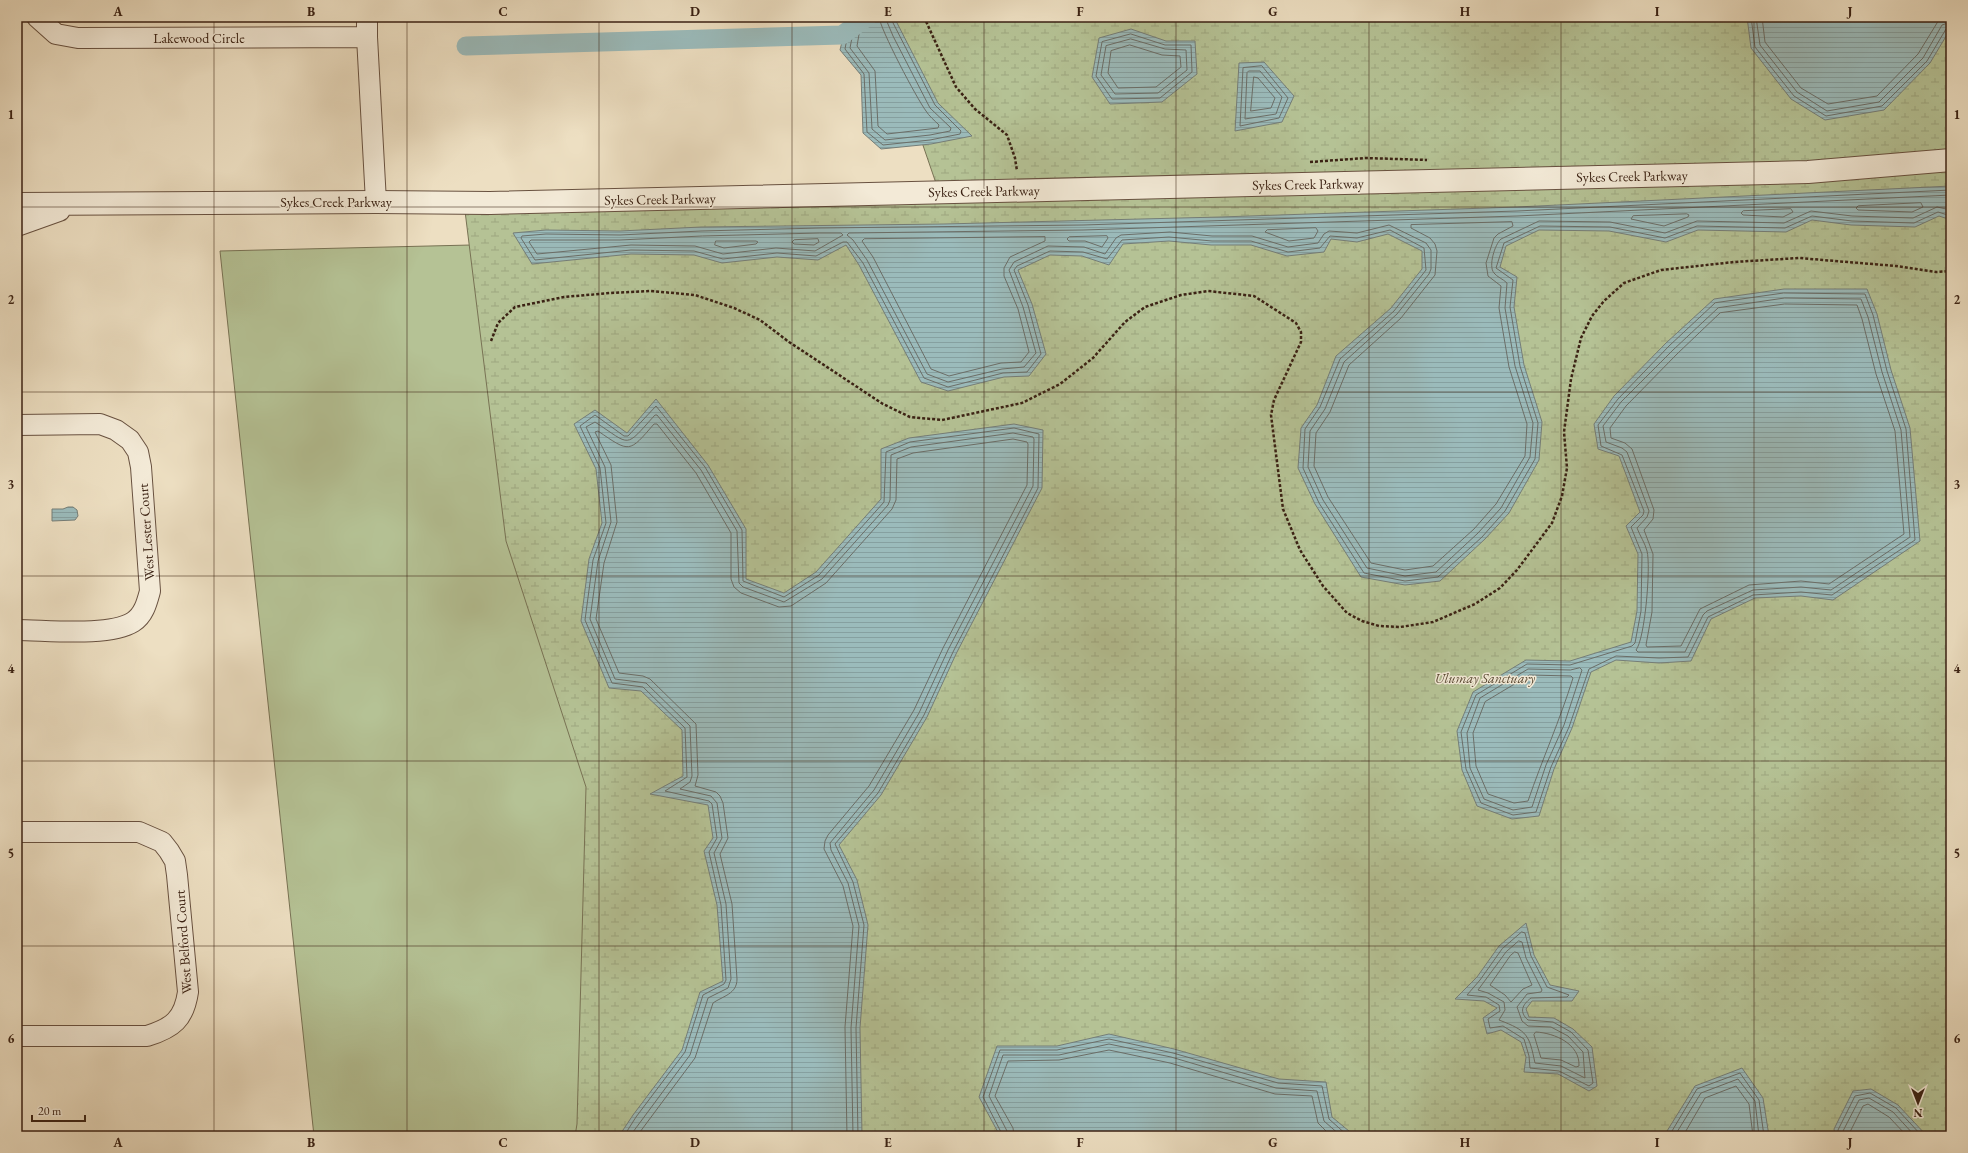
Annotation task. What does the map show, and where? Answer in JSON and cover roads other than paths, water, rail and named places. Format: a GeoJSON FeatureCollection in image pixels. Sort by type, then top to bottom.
{"type":"FeatureCollection","features":[{"type":"Feature","properties":{"kind":"street","name":"Lakewood Circle"},"geometry":{"type":"LineString","coordinates":[[37,17],[56,34],[78,38],[367,37]]}},
{"type":"Feature","properties":{"kind":"street"},"geometry":{"type":"LineString","coordinates":[[367,17],[376,202]]}},
{"type":"Feature","properties":{"kind":"street","name":"Sykes Creek Parkway"},"geometry":{"type":"LineString","coordinates":[[17,204],[73,205],[376,202],[490,203],[1808,172],[1951,160]]}},
{"type":"Feature","properties":{"kind":"street"},"geometry":{"type":"LineString","coordinates":[[17,225],[73,205]]}},
{"type":"Feature","properties":{"kind":"street","name":"West Lester Court"},"geometry":{"type":"LineString","coordinates":[[17,425],[100,424],[116,430],[130,440],[138,452],[141,467],[150,591],[146,607],[133,622],[108,631],[17,630]]}},
{"type":"Feature","properties":{"kind":"street","name":"West Belford Court"},"geometry":{"type":"LineString","coordinates":[[17,832],[139,832],[162,842],[175,861],[178,875],[188,992],[183,1013],[176,1022],[167,1029],[147,1036],[17,1036]]}},
{"type":"Feature","properties":{"kind":"water"},"geometry":{"type":"Polygon","coordinates":[[[848,17],[894,17],[938,103],[972,136],[931,144],[881,149],[863,133],[861,75],[840,50],[848,17]]]}},
{"type":"Feature","properties":{"kind":"water"},"geometry":{"type":"Polygon","coordinates":[[[1747,17],[1951,17],[1951,28],[1930,63],[1884,110],[1825,120],[1791,99],[1751,48],[1747,17]]]}},
{"type":"Feature","properties":{"kind":"water"},"geometry":{"type":"Polygon","coordinates":[[[1131,29],[1166,41],[1195,41],[1197,74],[1162,102],[1110,104],[1092,77],[1099,38],[1131,29]]]}},
{"type":"Feature","properties":{"kind":"water"},"geometry":{"type":"Polygon","coordinates":[[[1264,62],[1294,96],[1282,122],[1235,131],[1239,63],[1264,62]]]}},
{"type":"Feature","properties":{"kind":"water"},"geometry":{"type":"Polygon","coordinates":[[[1951,186],[1951,220],[1939,216],[1915,227],[1851,225],[1812,220],[1786,232],[1698,230],[1666,242],[1609,231],[1539,230],[1506,246],[1500,267],[1517,277],[1514,307],[1524,365],[1542,422],[1539,460],[1509,513],[1485,539],[1440,581],[1405,585],[1361,577],[1315,504],[1298,468],[1301,428],[1317,405],[1336,356],[1391,308],[1422,269],[1422,251],[1388,234],[1357,242],[1331,239],[1324,252],[1287,256],[1251,245],[1211,245],[1169,241],[1123,244],[1109,265],[1082,256],[1050,255],[1018,270],[1032,304],[1046,354],[1029,376],[1004,377],[948,391],[921,382],[859,265],[846,245],[818,260],[777,257],[722,263],[694,255],[631,254],[532,264],[513,233],[546,230],[620,231],[701,227],[944,224],[1220,217],[1517,207],[1951,186]]]}},
{"type":"Feature","properties":{"kind":"water"},"geometry":{"type":"Polygon","coordinates":[[[1784,289],[1867,289],[1877,314],[1891,370],[1910,428],[1920,541],[1833,600],[1801,596],[1755,598],[1711,619],[1691,661],[1659,663],[1616,660],[1591,672],[1572,728],[1554,769],[1539,816],[1512,819],[1477,806],[1462,770],[1457,731],[1473,692],[1526,660],[1570,661],[1631,642],[1637,611],[1638,554],[1626,526],[1640,512],[1619,456],[1598,449],[1594,424],[1614,396],[1666,343],[1714,299],[1784,289]]]}},
{"type":"Feature","properties":{"kind":"water"},"geometry":{"type":"Polygon","coordinates":[[[656,399],[708,465],[746,529],[746,579],[784,593],[816,572],[881,499],[881,449],[909,438],[1014,424],[1043,430],[1042,488],[956,654],[927,717],[881,795],[839,845],[857,880],[868,925],[860,1028],[862,1136],[619,1136],[682,1050],[700,992],[723,981],[717,905],[704,851],[713,838],[708,805],[650,794],[683,776],[682,730],[641,691],[609,688],[581,621],[589,559],[602,523],[596,469],[574,424],[595,410],[627,433],[656,399]]]}},
{"type":"Feature","properties":{"kind":"water"},"geometry":{"type":"Polygon","coordinates":[[[73,507],[77,510],[78,516],[75,520],[52,521],[52,509],[63,509],[73,507]]]}},
{"type":"Feature","properties":{"kind":"water"},"geometry":{"type":"Polygon","coordinates":[[[1526,923],[1534,955],[1550,985],[1579,991],[1572,1001],[1532,1001],[1526,1009],[1529,1017],[1554,1018],[1573,1029],[1592,1047],[1597,1086],[1589,1091],[1558,1074],[1524,1072],[1526,1057],[1521,1042],[1501,1030],[1487,1034],[1483,1018],[1497,1008],[1484,1001],[1455,999],[1477,977],[1499,946],[1526,923]]]}},
{"type":"Feature","properties":{"kind":"water"},"geometry":{"type":"Polygon","coordinates":[[[1109,1034],[1174,1049],[1279,1079],[1326,1082],[1332,1117],[1355,1136],[1000,1136],[979,1097],[997,1046],[1057,1046],[1109,1034]]]}},
{"type":"Feature","properties":{"kind":"water"},"geometry":{"type":"Polygon","coordinates":[[[1742,1068],[1763,1098],[1769,1136],[1668,1136],[1667,1131],[1695,1086],[1742,1068]]]}},
{"type":"Feature","properties":{"kind":"water"},"geometry":{"type":"Polygon","coordinates":[[[1871,1089],[1898,1105],[1927,1136],[1835,1136],[1834,1129],[1853,1091],[1871,1089]]]}},
{"type":"Feature","properties":{"kind":"waterway"},"geometry":{"type":"LineString","coordinates":[[466,46],[842,35],[867,17]]}},
{"type":"Feature","properties":{"kind":"park label","name":"Ulumay Sanctuary"},"geometry":{"type":"Point","coordinates":[1485,678]}}]}
